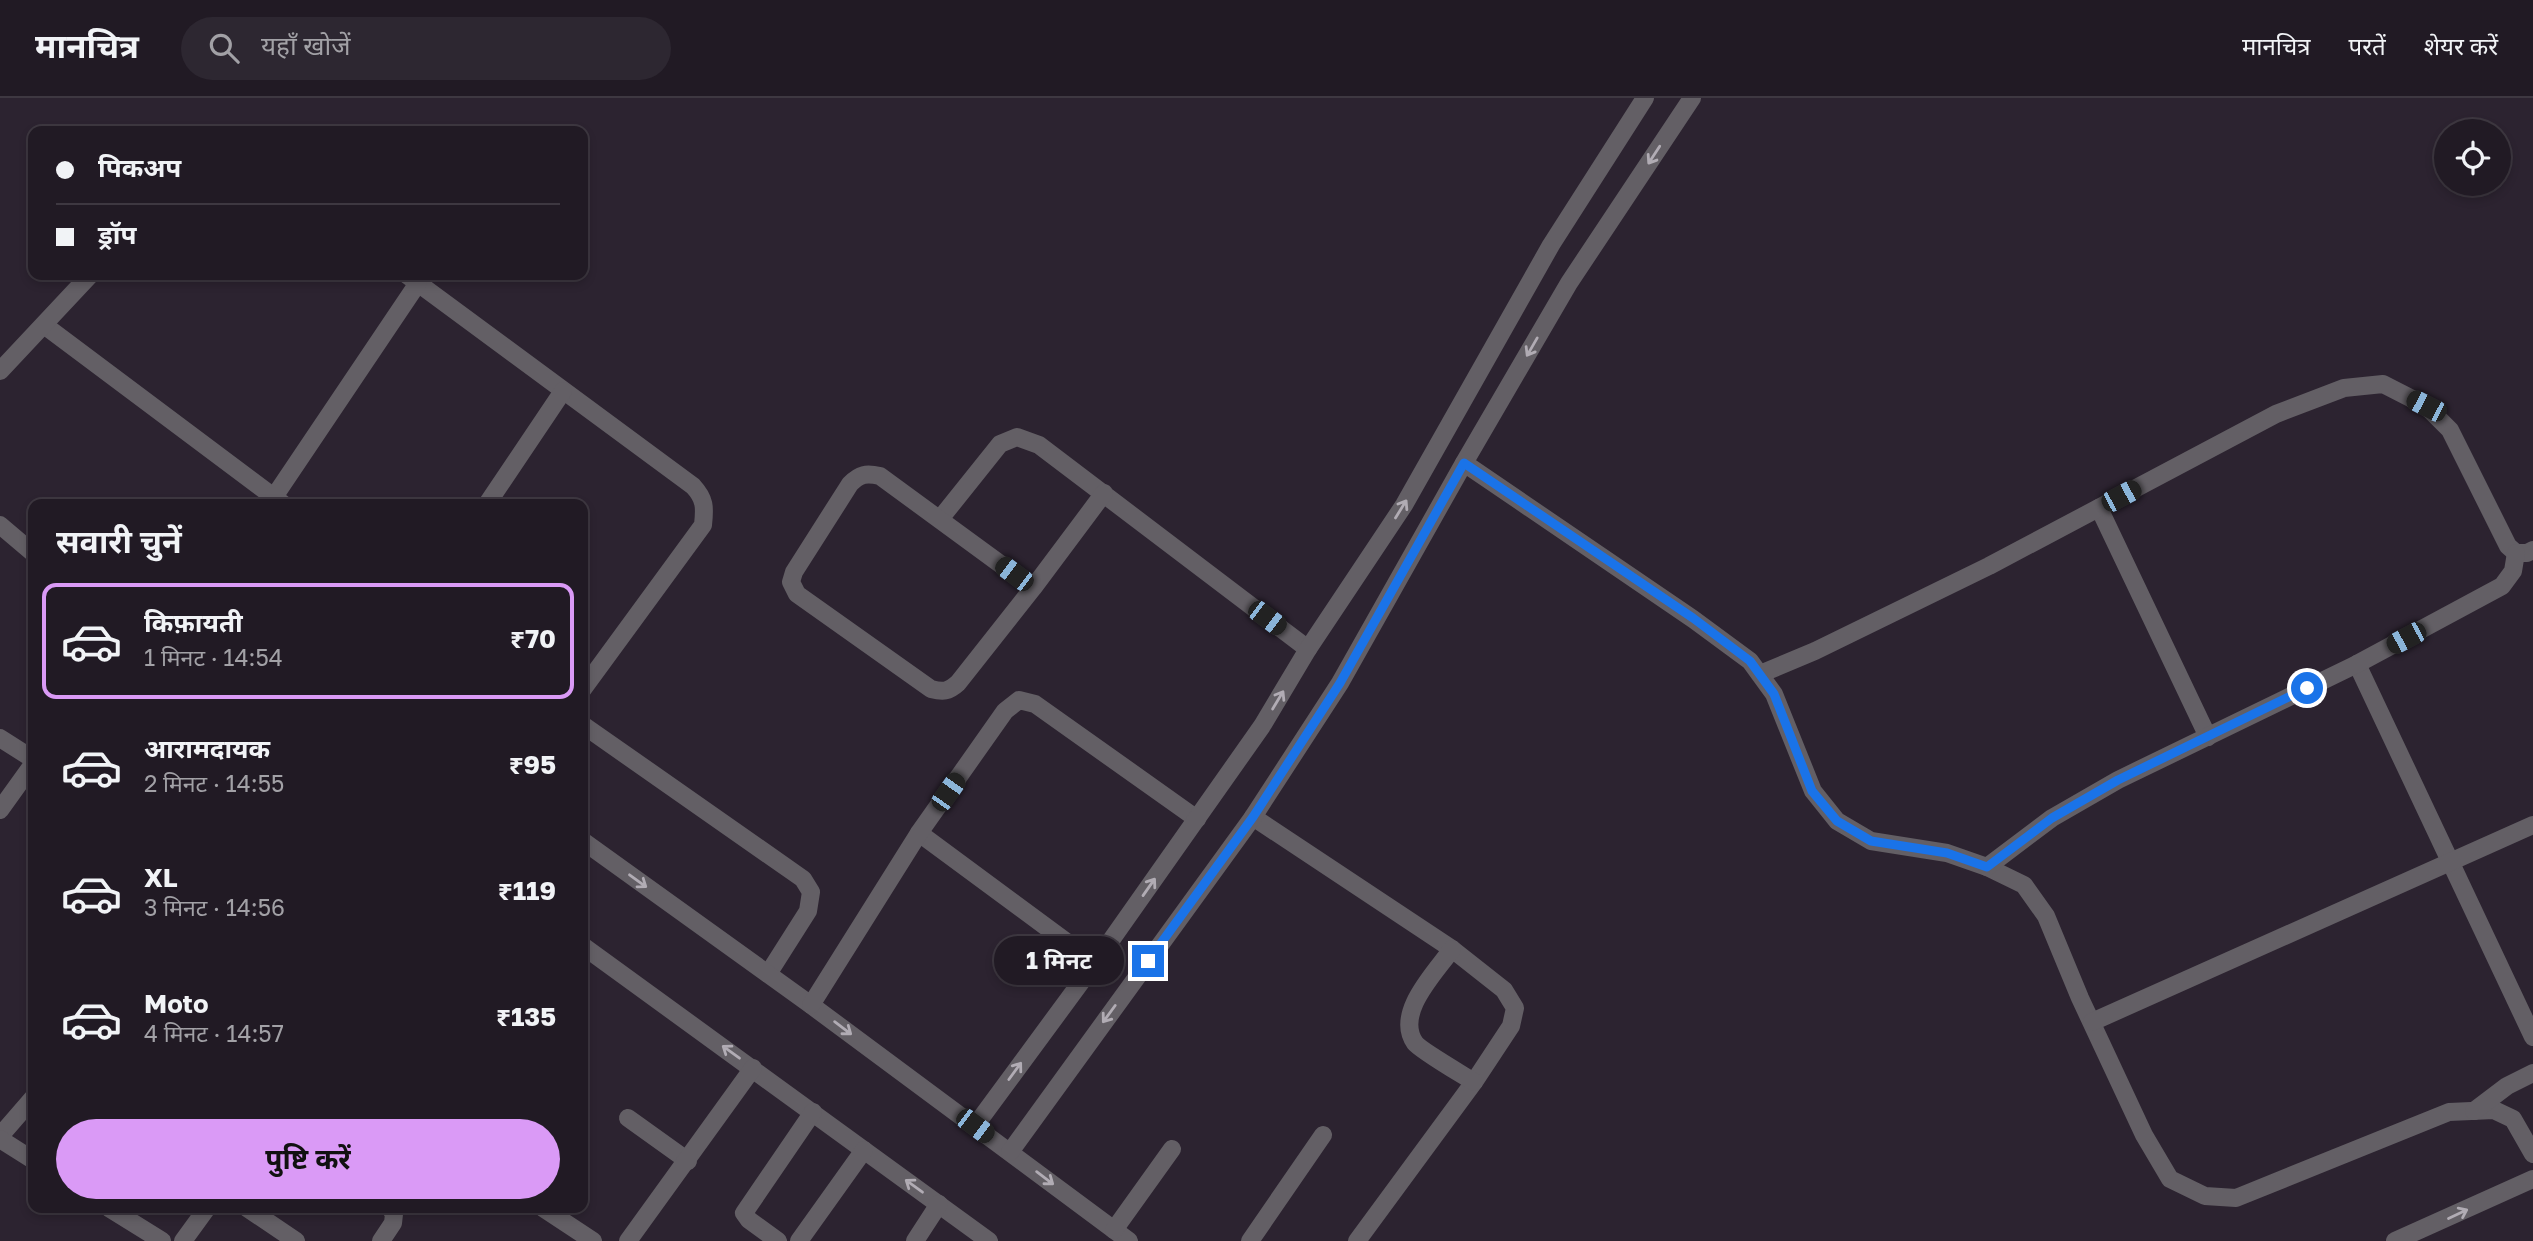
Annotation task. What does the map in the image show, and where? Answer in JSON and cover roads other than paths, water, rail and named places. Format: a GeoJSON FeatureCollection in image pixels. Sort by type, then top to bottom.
{"type":"FeatureCollection","features":[{"type":"Feature","properties":{"kind":"lane"},"geometry":{"type":"LineString","coordinates":[[975,1126],[1095,963],[1262,726],[1308,649],[1404,505],[1551,245],[1645,98]]}},
{"type":"Feature","properties":{"kind":"lane"},"geometry":{"type":"LineString","coordinates":[[1010,1152],[1253,817],[1340,683],[1569,283],[1692,98]]}},
{"type":"Feature","properties":{"kind":"lane"},"geometry":{"type":"LineString","coordinates":[[0,371],[85,280]]}},
{"type":"Feature","properties":{"kind":"lane"},"geometry":{"type":"LineString","coordinates":[[280,499],[412,280]]}},
{"type":"Feature","properties":{"kind":"lane"},"geometry":{"type":"LineString","coordinates":[[414,280],[702,495],[705,505],[703,525],[588,682]]}},
{"type":"Feature","properties":{"kind":"lane"},"geometry":{"type":"LineString","coordinates":[[44,325],[276,499]]}},
{"type":"Feature","properties":{"kind":"lane"},"geometry":{"type":"LineString","coordinates":[[1759,674],[1815,651],[1989,566],[2276,414],[2344,388],[2383,384],[2426,406],[2450,430],[2508,546],[2525,552],[2502,586],[2357,664],[2118,780],[2052,818],[1987,867]]}},
{"type":"Feature","properties":{"kind":"lane"},"geometry":{"type":"LineString","coordinates":[[490,499],[563,391]]}},
{"type":"Feature","properties":{"kind":"lane"},"geometry":{"type":"LineString","coordinates":[[940,519],[1000,444],[1017,436],[1039,445],[1308,649]]}},
{"type":"Feature","properties":{"kind":"lane"},"geometry":{"type":"LineString","coordinates":[[1464,463],[1693,618],[1750,661],[1774,694],[1812,791],[1837,821],[1871,841],[1947,853],[1987,867],[2024,885],[2046,916],[2144,1135],[2170,1179],[2205,1196],[2236,1198],[2449,1112],[2494,1110],[2514,1119],[2533,1154]]}},
{"type":"Feature","properties":{"kind":"lane"},"geometry":{"type":"LineString","coordinates":[[1033,588],[880,476],[867,473],[850,484],[794,572],[792,582],[797,594],[931,689],[942,692],[951,690],[1033,588],[1104,493]]}},
{"type":"Feature","properties":{"kind":"lane"},"geometry":{"type":"LineString","coordinates":[[2099,508],[2207,737]]}},
{"type":"Feature","properties":{"kind":"lane"},"geometry":{"type":"LineString","coordinates":[[0,525],[28,549]]}},
{"type":"Feature","properties":{"kind":"lane"},"geometry":{"type":"LineString","coordinates":[[2357,664],[2533,1037]]}},
{"type":"Feature","properties":{"kind":"lane"},"geometry":{"type":"LineString","coordinates":[[811,1005],[919,833],[1005,711],[1019,700],[1035,704],[1197,819]]}},
{"type":"Feature","properties":{"kind":"lane"},"geometry":{"type":"LineString","coordinates":[[588,728],[803,879],[811,892],[808,911],[768,974]]}},
{"type":"Feature","properties":{"kind":"lane"},"geometry":{"type":"LineString","coordinates":[[0,738],[28,758]]}},
{"type":"Feature","properties":{"kind":"lane"},"geometry":{"type":"LineString","coordinates":[[0,810],[28,768]]}},
{"type":"Feature","properties":{"kind":"lane"},"geometry":{"type":"LineString","coordinates":[[1253,817],[1452,949],[1504,990],[1515,1007],[1511,1026],[1474,1082],[1357,1241]]}},
{"type":"Feature","properties":{"kind":"lane"},"geometry":{"type":"LineString","coordinates":[[2092,1022],[2533,825]]}},
{"type":"Feature","properties":{"kind":"lane"},"geometry":{"type":"LineString","coordinates":[[919,833],[1095,963]]}},
{"type":"Feature","properties":{"kind":"lane"},"geometry":{"type":"LineString","coordinates":[[588,845],[811,1005],[1129,1241]]}},
{"type":"Feature","properties":{"kind":"lane"},"geometry":{"type":"LineString","coordinates":[[1452,949],[1410,1008],[1408,1020],[1415,1043],[1474,1082]]}},
{"type":"Feature","properties":{"kind":"lane"},"geometry":{"type":"LineString","coordinates":[[588,950],[989,1241]]}},
{"type":"Feature","properties":{"kind":"lane"},"geometry":{"type":"LineString","coordinates":[[628,1241],[753,1068]]}},
{"type":"Feature","properties":{"kind":"lane"},"geometry":{"type":"LineString","coordinates":[[2474,1111],[2507,1086],[2533,1073]]}},
{"type":"Feature","properties":{"kind":"lane"},"geometry":{"type":"LineString","coordinates":[[28,1104],[0,1138],[28,1157]]}},
{"type":"Feature","properties":{"kind":"lane"},"geometry":{"type":"LineString","coordinates":[[778,1241],[749,1220],[744,1213],[813,1112]]}},
{"type":"Feature","properties":{"kind":"lane"},"geometry":{"type":"LineString","coordinates":[[628,1118],[688,1161]]}},
{"type":"Feature","properties":{"kind":"lane"},"geometry":{"type":"LineString","coordinates":[[1250,1241],[1323,1135]]}},
{"type":"Feature","properties":{"kind":"lane"},"geometry":{"type":"LineString","coordinates":[[1114,1230],[1171,1149]]}},
{"type":"Feature","properties":{"kind":"lane"},"geometry":{"type":"LineString","coordinates":[[799,1241],[864,1150]]}},
{"type":"Feature","properties":{"kind":"lane"},"geometry":{"type":"LineString","coordinates":[[2395,1241],[2533,1179]]}},
{"type":"Feature","properties":{"kind":"lane"},"geometry":{"type":"LineString","coordinates":[[915,1241],[939,1204]]}},
{"type":"Feature","properties":{"kind":"lane"},"geometry":{"type":"LineString","coordinates":[[117,1213],[162,1241]]}},
{"type":"Feature","properties":{"kind":"lane"},"geometry":{"type":"LineString","coordinates":[[183,1241],[203,1213]]}},
{"type":"Feature","properties":{"kind":"lane"},"geometry":{"type":"LineString","coordinates":[[254,1213],[296,1241]]}},
{"type":"Feature","properties":{"kind":"lane"},"geometry":{"type":"LineString","coordinates":[[381,1241],[393,1223],[393,1213]]}},
{"type":"Feature","properties":{"kind":"lane"},"geometry":{"type":"LineString","coordinates":[[551,1213],[593,1241]]}}]}
